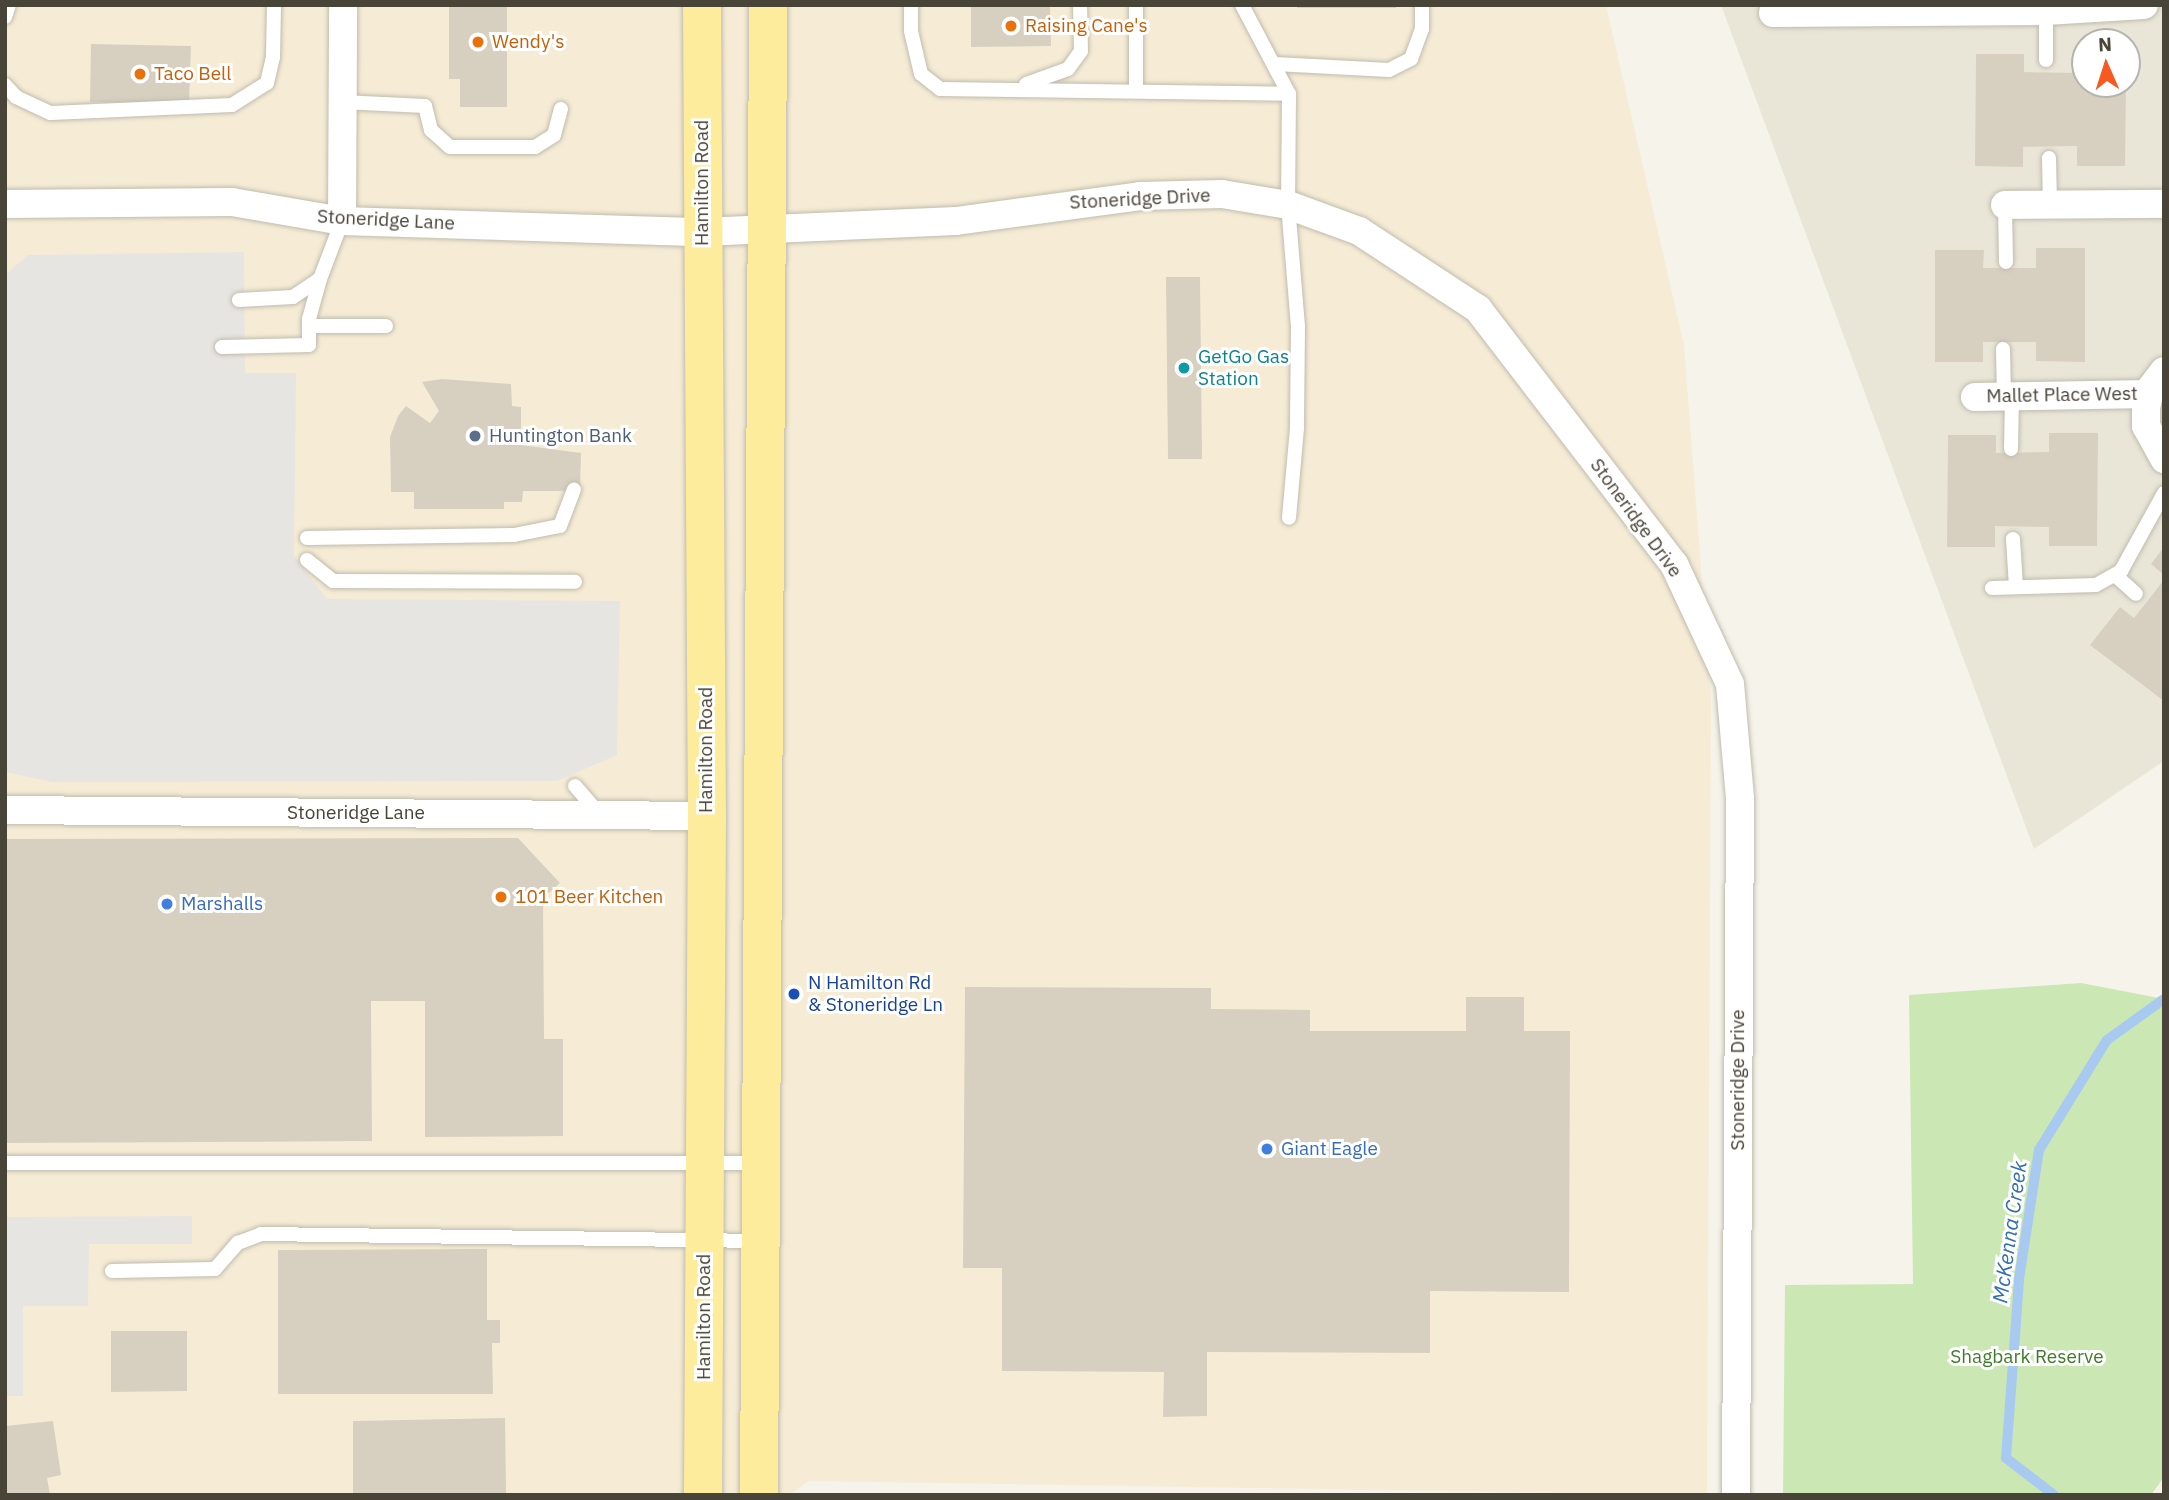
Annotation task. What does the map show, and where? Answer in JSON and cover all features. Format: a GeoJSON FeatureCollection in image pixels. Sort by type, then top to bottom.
{"type":"FeatureCollection","features":[{"type":"Feature","properties":{"kind":"main road","name":"Hamilton Road"},"geometry":{"type":"LineString","coordinates":[[702,5],[707,816],[703,1163],[704,1495]]}},
{"type":"Feature","properties":{"kind":"main road"},"geometry":{"type":"LineString","coordinates":[[759,1495],[769,231],[768,5]]}},
{"type":"Feature","properties":{"kind":"street"},"geometry":{"type":"LineString","coordinates":[[342,221],[343,5]]}},
{"type":"Feature","properties":{"kind":"street"},"geometry":{"type":"LineString","coordinates":[[1773,13],[1817,9],[2031,9],[2144,5]]}},
{"type":"Feature","properties":{"kind":"street","name":"Stoneridge Drive"},"geometry":{"type":"LineString","coordinates":[[769,231],[956,221],[1140,195],[1222,194],[1288,205],[1359,231],[1478,309],[1674,564],[1730,684],[1740,799],[1736,1495]]}},
{"type":"Feature","properties":{"kind":"street","name":"Stoneridge Lane"},"geometry":{"type":"LineString","coordinates":[[5,204],[232,202],[342,221],[702,232],[769,231]]}},
{"type":"Feature","properties":{"kind":"street"},"geometry":{"type":"LineString","coordinates":[[2005,205],[2164,204]]}},
{"type":"Feature","properties":{"kind":"street","name":"Mallet Place West"},"geometry":{"type":"LineString","coordinates":[[1975,397],[2008,397],[2157,382],[2146,426],[2164,458]]}},
{"type":"Feature","properties":{"kind":"street","name":"Stoneridge Lane"},"geometry":{"type":"LineString","coordinates":[[5,810],[707,816]]}},
{"type":"Feature","properties":{"kind":"lane"},"geometry":{"type":"LineString","coordinates":[[5,17],[9,5]]}},
{"type":"Feature","properties":{"kind":"lane"},"geometry":{"type":"LineString","coordinates":[[5,85],[16,97],[51,113],[232,105],[267,83],[273,57],[274,5]]}},
{"type":"Feature","properties":{"kind":"lane"},"geometry":{"type":"LineString","coordinates":[[911,5],[911,31],[921,74],[940,89],[1289,93]]}},
{"type":"Feature","properties":{"kind":"lane"},"geometry":{"type":"LineString","coordinates":[[1001,90],[1045,80],[1068,69],[1081,51],[1080,5]]}},
{"type":"Feature","properties":{"kind":"lane"},"geometry":{"type":"LineString","coordinates":[[1136,5],[1136,91]]}},
{"type":"Feature","properties":{"kind":"lane"},"geometry":{"type":"LineString","coordinates":[[1242,5],[1289,93],[1288,205],[1298,326],[1289,518]]}},
{"type":"Feature","properties":{"kind":"lane"},"geometry":{"type":"LineString","coordinates":[[1275,64],[1389,70],[1411,59],[1422,29],[1422,5]]}},
{"type":"Feature","properties":{"kind":"lane"},"geometry":{"type":"LineString","coordinates":[[2031,9],[2046,60]]}},
{"type":"Feature","properties":{"kind":"lane"},"geometry":{"type":"LineString","coordinates":[[342,102],[425,106],[431,130],[450,147],[535,147],[554,135],[561,109]]}},
{"type":"Feature","properties":{"kind":"lane"},"geometry":{"type":"LineString","coordinates":[[2049,158],[2050,205]]}},
{"type":"Feature","properties":{"kind":"lane"},"geometry":{"type":"LineString","coordinates":[[2005,205],[2006,262]]}},
{"type":"Feature","properties":{"kind":"lane"},"geometry":{"type":"LineString","coordinates":[[222,347],[309,345],[309,326],[320,279],[342,221]]}},
{"type":"Feature","properties":{"kind":"lane"},"geometry":{"type":"LineString","coordinates":[[239,300],[293,297],[320,279]]}},
{"type":"Feature","properties":{"kind":"lane"},"geometry":{"type":"LineString","coordinates":[[309,326],[386,326]]}},
{"type":"Feature","properties":{"kind":"lane"},"geometry":{"type":"LineString","coordinates":[[2003,349],[2011,449]]}},
{"type":"Feature","properties":{"kind":"lane"},"geometry":{"type":"LineString","coordinates":[[307,538],[514,536],[560,526],[574,491]]}},
{"type":"Feature","properties":{"kind":"lane"},"geometry":{"type":"LineString","coordinates":[[1992,588],[2096,586],[2115,575],[2164,493]]}},
{"type":"Feature","properties":{"kind":"lane"},"geometry":{"type":"LineString","coordinates":[[2013,539],[2016,587]]}},
{"type":"Feature","properties":{"kind":"lane"},"geometry":{"type":"LineString","coordinates":[[307,560],[333,581],[575,583]]}},
{"type":"Feature","properties":{"kind":"lane"},"geometry":{"type":"LineString","coordinates":[[2115,575],[2136,594]]}},
{"type":"Feature","properties":{"kind":"lane"},"geometry":{"type":"LineString","coordinates":[[575,786],[600,815]]}},
{"type":"Feature","properties":{"kind":"lane"},"geometry":{"type":"LineString","coordinates":[[5,1163],[762,1163]]}},
{"type":"Feature","properties":{"kind":"lane"},"geometry":{"type":"LineString","coordinates":[[112,1271],[215,1269],[238,1243],[261,1234],[705,1238],[761,1241]]}},
{"type":"Feature","properties":{"kind":"shaded area"},"geometry":{"type":"Polygon","coordinates":[[[5,5],[1606,5],[1684,345],[1711,700],[1707,1495],[809,1481],[789,1495],[5,1495],[5,5]]]}},
{"type":"Feature","properties":{"kind":"shaded area"},"geometry":{"type":"Polygon","coordinates":[[[1721,5],[2164,5],[2164,761],[2034,849],[1721,5]]]}},
{"type":"Feature","properties":{"kind":"shaded area"},"geometry":{"type":"Polygon","coordinates":[[[244,252],[245,373],[296,373],[294,556],[327,599],[620,601],[617,755],[557,781],[52,782],[5,772],[5,275],[28,255],[244,252]]]}},
{"type":"Feature","properties":{"kind":"shaded area"},"geometry":{"type":"Polygon","coordinates":[[[192,1216],[192,1244],[89,1244],[88,1306],[23,1306],[23,1396],[5,1396],[5,1217],[192,1216]]]}},
{"type":"Feature","properties":{"kind":"green space","name":"Shagbark Reserve"},"geometry":{"type":"Polygon","coordinates":[[[2081,983],[2164,999],[2164,1477],[2151,1495],[1783,1495],[1785,1285],[1913,1284],[1909,995],[2081,983]]]}},
{"type":"Feature","properties":{"kind":"building","name":"Wendy's"},"geometry":{"type":"Polygon","coordinates":[[[449,5],[507,5],[507,107],[460,107],[460,79],[449,79],[449,5]]]}},
{"type":"Feature","properties":{"kind":"building","name":"Raising Cane's"},"geometry":{"type":"Polygon","coordinates":[[[971,5],[1050,5],[1051,46],[971,47],[971,5]]]}},
{"type":"Feature","properties":{"kind":"building"},"geometry":{"type":"Polygon","coordinates":[[[1297,5],[1396,5],[1396,8],[1297,8],[1297,5]]]}},
{"type":"Feature","properties":{"kind":"building","name":"Taco Bell"},"geometry":{"type":"Polygon","coordinates":[[[91,44],[191,46],[189,104],[90,102],[91,44]]]}},
{"type":"Feature","properties":{"kind":"building"},"geometry":{"type":"Polygon","coordinates":[[[1976,54],[2024,54],[2024,72],[2071,73],[2071,98],[2126,98],[2125,166],[2077,166],[2077,146],[2023,147],[2023,167],[1975,166],[1976,54]]]}},
{"type":"Feature","properties":{"kind":"building"},"geometry":{"type":"Polygon","coordinates":[[[2036,248],[2085,248],[2085,362],[2036,361],[2036,342],[1983,342],[1983,362],[1935,362],[1935,250],[1984,250],[1983,268],[2036,268],[2036,248]]]}},
{"type":"Feature","properties":{"kind":"building","name":"GetGo Gas Station"},"geometry":{"type":"Polygon","coordinates":[[[1166,277],[1200,277],[1202,459],[1168,459],[1166,277]]]}},
{"type":"Feature","properties":{"kind":"building"},"geometry":{"type":"Polygon","coordinates":[[[442,379],[511,384],[512,406],[521,407],[521,445],[581,453],[580,491],[523,491],[522,502],[504,502],[504,509],[414,509],[414,492],[391,492],[390,437],[398,416],[406,406],[430,423],[439,411],[422,382],[442,379]]]}},
{"type":"Feature","properties":{"kind":"building"},"geometry":{"type":"Polygon","coordinates":[[[2049,433],[2098,433],[2097,546],[2049,546],[2049,527],[1995,526],[1995,547],[1947,547],[1948,435],[1996,435],[1996,453],[2049,452],[2049,433]]]}},
{"type":"Feature","properties":{"kind":"building"},"geometry":{"type":"Polygon","coordinates":[[[2164,547],[2164,575],[2151,564],[2164,547]]]}},
{"type":"Feature","properties":{"kind":"building"},"geometry":{"type":"Polygon","coordinates":[[[2164,580],[2164,701],[2090,645],[2120,607],[2134,618],[2164,580]]]}},
{"type":"Feature","properties":{"kind":"building"},"geometry":{"type":"Polygon","coordinates":[[[518,838],[560,883],[543,898],[544,1039],[563,1039],[563,1136],[425,1137],[425,1001],[371,1001],[372,1141],[5,1143],[5,839],[518,838]]]}},
{"type":"Feature","properties":{"kind":"building","name":"Giant Eagle"},"geometry":{"type":"Polygon","coordinates":[[[965,987],[1211,988],[1211,1009],[1310,1010],[1310,1031],[1466,1031],[1466,997],[1524,997],[1524,1031],[1570,1031],[1569,1292],[1430,1291],[1430,1353],[1207,1352],[1207,1416],[1163,1417],[1164,1372],[1002,1371],[1002,1268],[963,1268],[965,987]]]}},
{"type":"Feature","properties":{"kind":"building"},"geometry":{"type":"Polygon","coordinates":[[[487,1249],[487,1320],[500,1320],[500,1343],[492,1343],[493,1394],[278,1394],[278,1250],[487,1249]]]}},
{"type":"Feature","properties":{"kind":"building"},"geometry":{"type":"Polygon","coordinates":[[[111,1331],[187,1331],[187,1391],[111,1392],[111,1331]]]}},
{"type":"Feature","properties":{"kind":"building"},"geometry":{"type":"Polygon","coordinates":[[[505,1418],[506,1493],[353,1495],[353,1421],[505,1418]]]}},
{"type":"Feature","properties":{"kind":"building"},"geometry":{"type":"Polygon","coordinates":[[[53,1421],[61,1475],[47,1478],[50,1495],[5,1495],[5,1426],[53,1421]]]}},
{"type":"Feature","properties":{"kind":"waterway","name":"McKenna Creek"},"geometry":{"type":"LineString","coordinates":[[2054,1495],[2006,1458],[2019,1279],[2039,1150],[2107,1040],[2164,999]]}},
{"type":"Feature","properties":{"kind":"place","name":"Raising Cane's"},"geometry":{"type":"Point","coordinates":[1011,26]}},
{"type":"Feature","properties":{"kind":"place","name":"Wendy's"},"geometry":{"type":"Point","coordinates":[478,42]}},
{"type":"Feature","properties":{"kind":"place","name":"Taco Bell"},"geometry":{"type":"Point","coordinates":[140,74]}},
{"type":"Feature","properties":{"kind":"place","name":"GetGo Gas Station"},"geometry":{"type":"Point","coordinates":[1184,368]}},
{"type":"Feature","properties":{"kind":"place","name":"Huntington Bank"},"geometry":{"type":"Point","coordinates":[475,436]}},
{"type":"Feature","properties":{"kind":"place","name":"101 Beer Kitchen"},"geometry":{"type":"Point","coordinates":[501,897]}},
{"type":"Feature","properties":{"kind":"place","name":"Marshalls"},"geometry":{"type":"Point","coordinates":[167,904]}},
{"type":"Feature","properties":{"kind":"place","name":"N Hamilton Rd & Stoneridge Ln"},"geometry":{"type":"Point","coordinates":[794,994]}},
{"type":"Feature","properties":{"kind":"place","name":"Giant Eagle"},"geometry":{"type":"Point","coordinates":[1267,1149]}}]}
